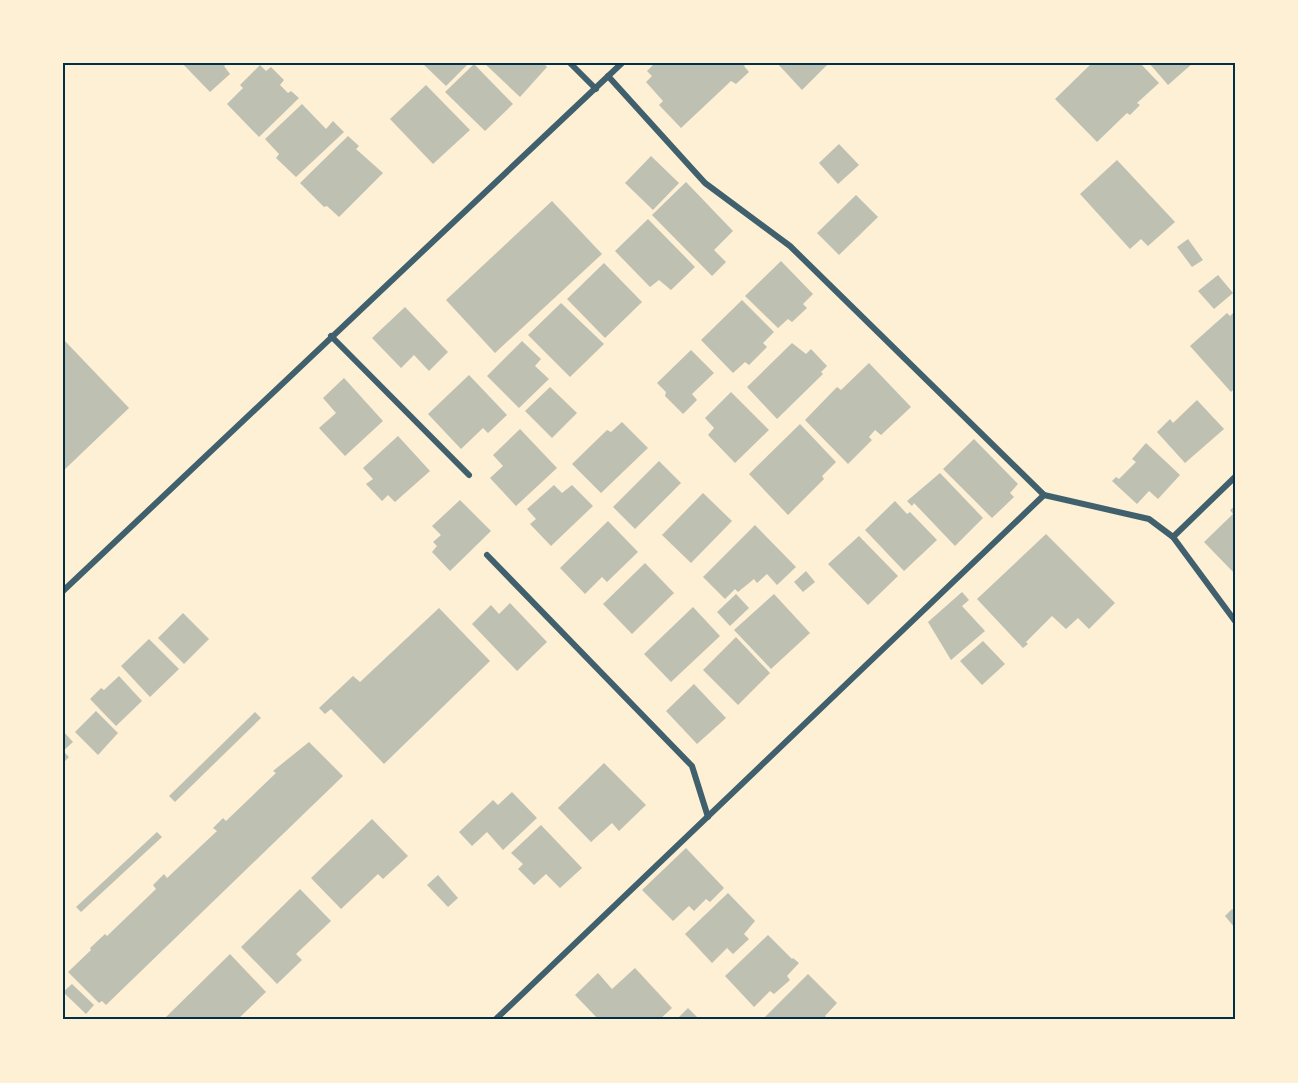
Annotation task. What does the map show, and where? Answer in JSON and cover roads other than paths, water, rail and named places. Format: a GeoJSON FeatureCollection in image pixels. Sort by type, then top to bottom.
{"type":"FeatureCollection","features":[{"type":"Feature","properties":{"kind":"street"},"geometry":{"type":"LineString","coordinates":[[570,63],[596,89]]}},
{"type":"Feature","properties":{"kind":"street"},"geometry":{"type":"LineString","coordinates":[[63,591],[622,63]]}},
{"type":"Feature","properties":{"kind":"street"},"geometry":{"type":"LineString","coordinates":[[608,76],[705,183],[790,246],[1044,495],[1149,519],[1173,537],[1235,621]]}},
{"type":"Feature","properties":{"kind":"street"},"geometry":{"type":"LineString","coordinates":[[331,336],[469,475]]}},
{"type":"Feature","properties":{"kind":"street"},"geometry":{"type":"LineString","coordinates":[[1173,537],[1235,477]]}},
{"type":"Feature","properties":{"kind":"street"},"geometry":{"type":"LineString","coordinates":[[495,1020],[1044,495]]}},
{"type":"Feature","properties":{"kind":"street"},"geometry":{"type":"LineString","coordinates":[[487,555],[692,766],[708,816]]}}]}
